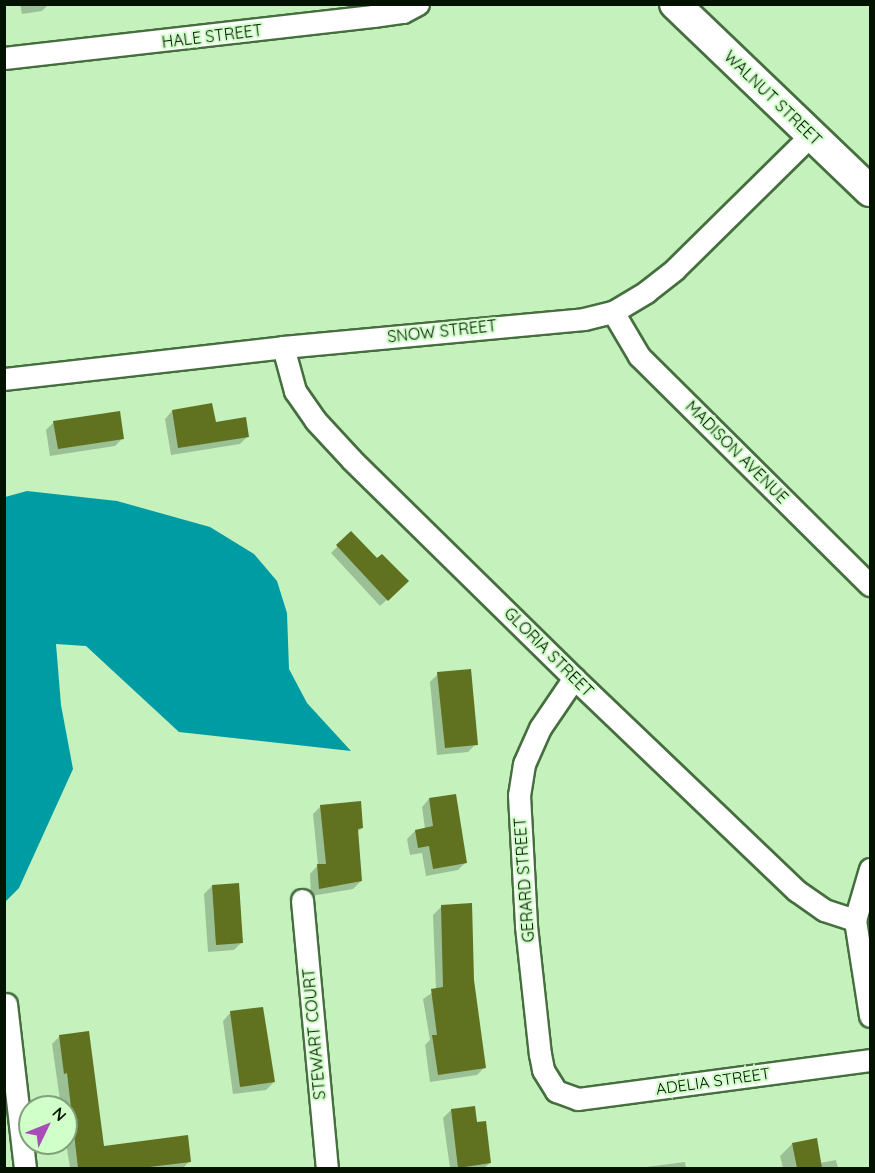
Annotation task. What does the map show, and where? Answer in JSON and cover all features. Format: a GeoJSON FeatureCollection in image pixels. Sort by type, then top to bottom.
{"type":"FeatureCollection","features":[{"type":"Feature","properties":{"kind":"main road","name":"WALNUT STREET"},"geometry":{"type":"LineString","coordinates":[[675,4],[870,191]]}},
{"type":"Feature","properties":{"kind":"street","name":"HALE STREET"},"geometry":{"type":"LineString","coordinates":[[4,58],[373,16],[403,12],[418,4]]}},
{"type":"Feature","properties":{"kind":"street","name":"SNOW STREET"},"geometry":{"type":"LineString","coordinates":[[4,379],[284,347],[584,319],[613,312],[646,292],[675,269],[812,134]]}},
{"type":"Feature","properties":{"kind":"street","name":"MADISON AVENUE"},"geometry":{"type":"LineString","coordinates":[[613,312],[639,356],[870,585]]}},
{"type":"Feature","properties":{"kind":"street","name":"GLORIA STREET"},"geometry":{"type":"LineString","coordinates":[[284,347],[295,391],[315,420],[574,678],[797,891],[824,910],[855,920]]}},
{"type":"Feature","properties":{"kind":"street","name":"GERARD STREET"},"geometry":{"type":"LineString","coordinates":[[556,1091],[543,1070],[540,1054],[526,926],[519,795],[524,764],[540,728],[574,678]]}},
{"type":"Feature","properties":{"kind":"street"},"geometry":{"type":"LineString","coordinates":[[870,869],[855,920],[870,1017]]}},
{"type":"Feature","properties":{"kind":"street","name":"STEWART COURT"},"geometry":{"type":"LineString","coordinates":[[302,900],[327,1168]]}},
{"type":"Feature","properties":{"kind":"street"},"geometry":{"type":"LineString","coordinates":[[6,1004],[25,1168]]}},
{"type":"Feature","properties":{"kind":"street","name":"ADELIA STREET"},"geometry":{"type":"LineString","coordinates":[[556,1091],[578,1099],[870,1060]]}},
{"type":"Feature","properties":{"kind":"water"},"geometry":{"type":"Polygon","coordinates":[[[27,491],[117,501],[210,527],[254,554],[277,581],[287,613],[289,669],[307,703],[351,751],[179,732],[86,646],[56,644],[61,705],[73,769],[19,888],[5,902],[5,497],[27,491]]]}},
{"type":"Feature","properties":{"kind":"building"},"geometry":{"type":"Polygon","coordinates":[[[212,403],[216,422],[246,417],[249,437],[178,448],[172,410],[212,403]]]}},
{"type":"Feature","properties":{"kind":"building"},"geometry":{"type":"Polygon","coordinates":[[[120,411],[124,439],[58,449],[53,421],[120,411]]]}},
{"type":"Feature","properties":{"kind":"building"},"geometry":{"type":"Polygon","coordinates":[[[351,531],[377,558],[382,554],[409,581],[388,601],[336,545],[351,531]]]}},
{"type":"Feature","properties":{"kind":"building"},"geometry":{"type":"Polygon","coordinates":[[[471,669],[478,745],[445,748],[437,672],[471,669]]]}},
{"type":"Feature","properties":{"kind":"building"},"geometry":{"type":"Polygon","coordinates":[[[456,794],[467,863],[433,869],[429,846],[418,848],[415,830],[433,826],[429,798],[456,794]]]}},
{"type":"Feature","properties":{"kind":"building"},"geometry":{"type":"Polygon","coordinates":[[[361,801],[363,828],[358,829],[362,881],[319,889],[317,864],[326,864],[320,805],[361,801]]]}},
{"type":"Feature","properties":{"kind":"building"},"geometry":{"type":"Polygon","coordinates":[[[239,883],[243,943],[216,945],[212,885],[239,883]]]}},
{"type":"Feature","properties":{"kind":"building"},"geometry":{"type":"Polygon","coordinates":[[[472,903],[474,980],[486,1068],[438,1075],[432,1035],[437,1035],[431,989],[443,987],[441,905],[472,903]]]}},
{"type":"Feature","properties":{"kind":"building"},"geometry":{"type":"Polygon","coordinates":[[[263,1007],[275,1082],[240,1087],[230,1011],[263,1007]]]}},
{"type":"Feature","properties":{"kind":"building"},"geometry":{"type":"Polygon","coordinates":[[[89,1031],[104,1146],[188,1135],[191,1162],[141,1168],[78,1168],[78,1095],[70,1095],[67,1073],[64,1074],[59,1035],[89,1031]]]}},
{"type":"Feature","properties":{"kind":"building"},"geometry":{"type":"Polygon","coordinates":[[[475,1106],[477,1122],[486,1121],[491,1163],[458,1168],[451,1109],[475,1106]]]}},
{"type":"Feature","properties":{"kind":"building"},"geometry":{"type":"Polygon","coordinates":[[[817,1138],[822,1168],[797,1168],[792,1143],[817,1138]]]}}]}
